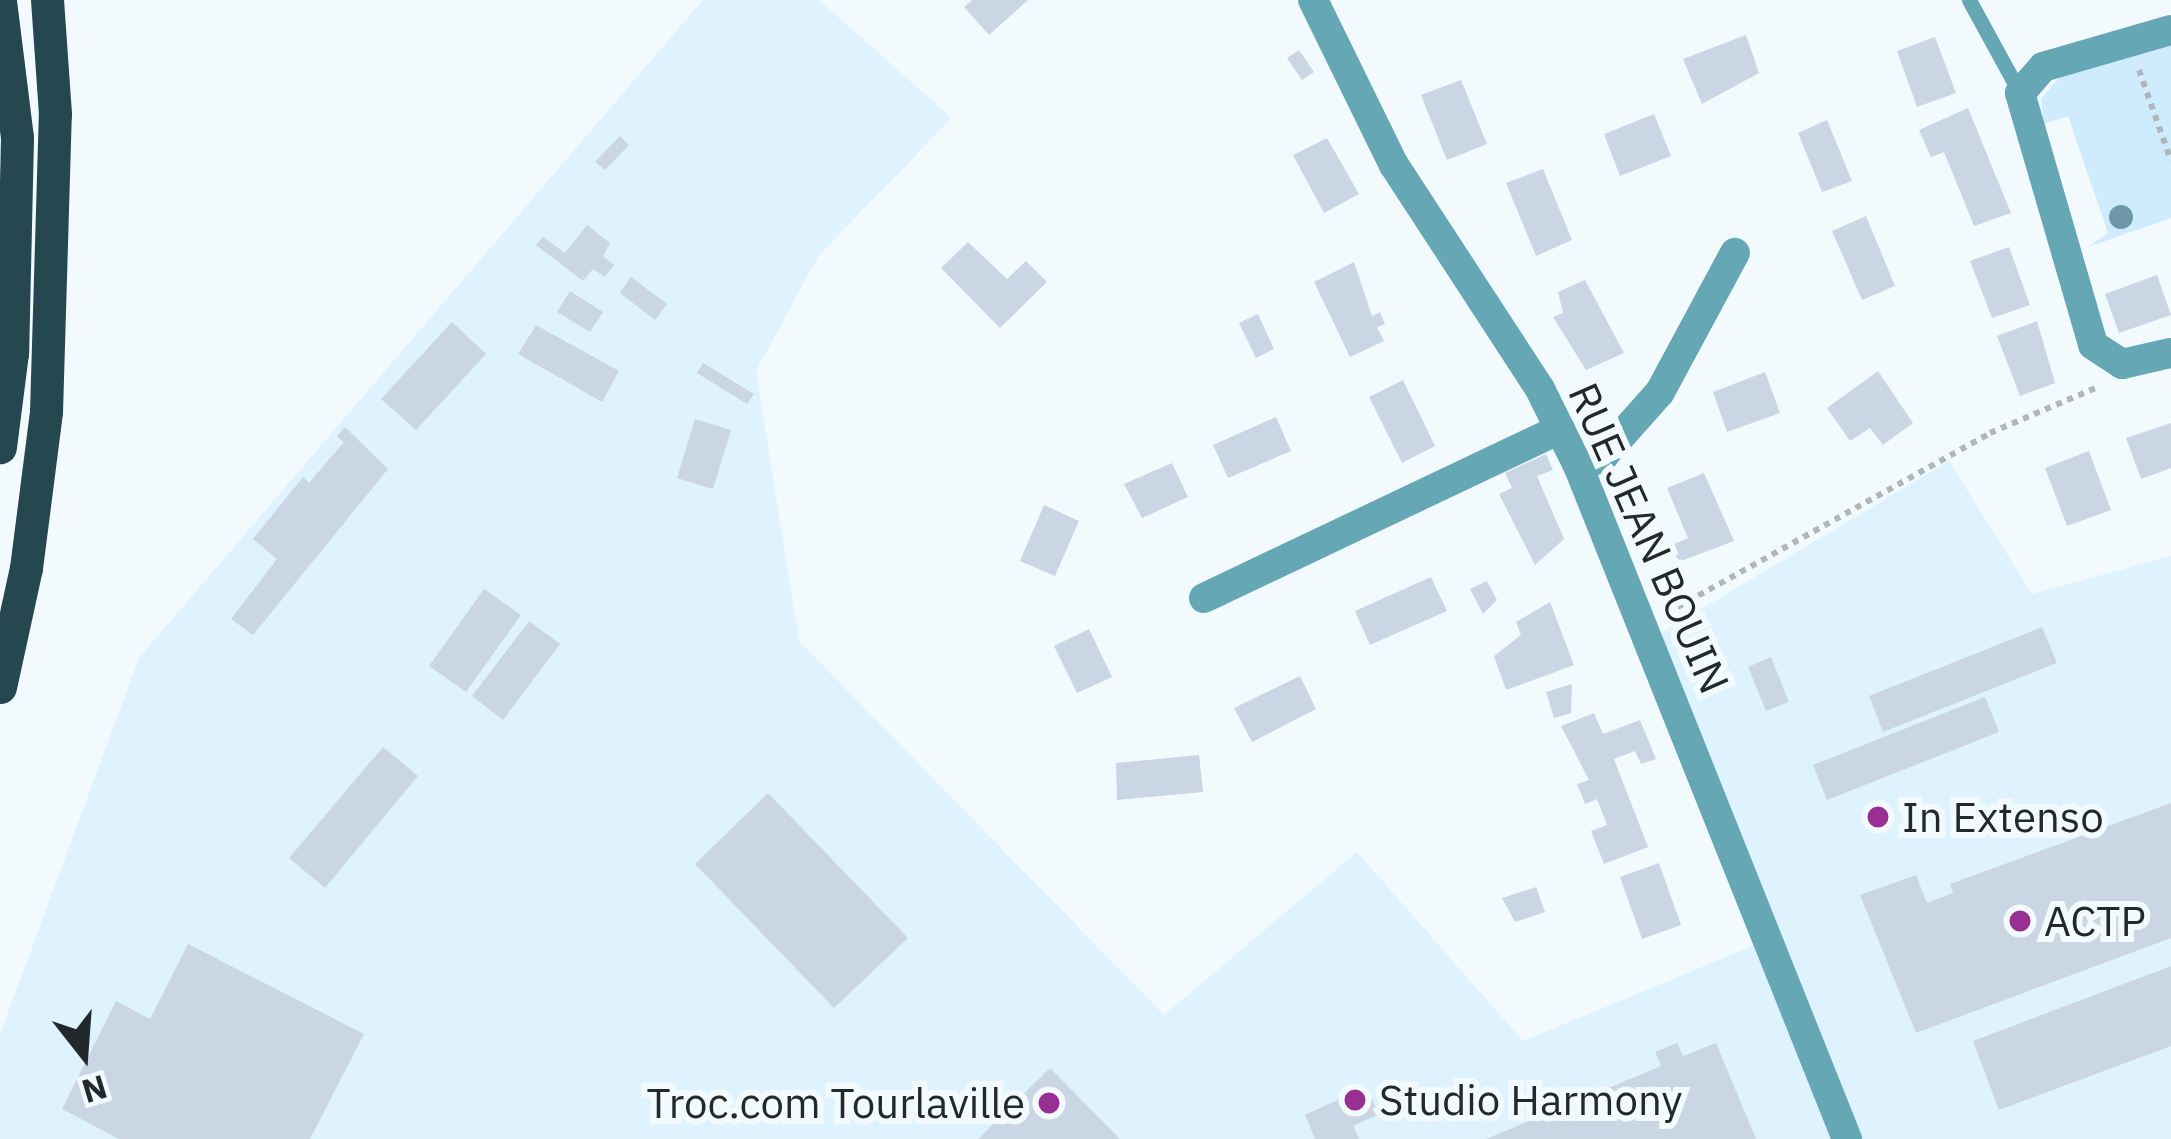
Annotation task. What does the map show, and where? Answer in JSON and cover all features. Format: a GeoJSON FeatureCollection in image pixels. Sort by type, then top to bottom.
{"type":"FeatureCollection","features":[{"type":"Feature","properties":{"kind":"highway"},"geometry":{"type":"LineString","coordinates":[[0,688],[26,568],[46,412],[56,114],[47,0]]}},
{"type":"Feature","properties":{"kind":"highway"},"geometry":{"type":"LineString","coordinates":[[0,1],[16,138],[12,353],[0,447]]}},
{"type":"Feature","properties":{"kind":"street","name":"RUE JEAN BOUIN"},"geometry":{"type":"LineString","coordinates":[[1313,0],[1394,165],[1560,429],[1579,468],[1648,624],[1847,1139]]}},
{"type":"Feature","properties":{"kind":"street"},"geometry":{"type":"LineString","coordinates":[[2171,30],[2043,67],[2020,93],[2093,345],[2122,364],[2171,353]]}},
{"type":"Feature","properties":{"kind":"street"},"geometry":{"type":"LineString","coordinates":[[1579,468],[1604,455],[1660,392],[1735,253]]}},
{"type":"Feature","properties":{"kind":"street"},"geometry":{"type":"LineString","coordinates":[[1204,598],[1560,429]]}},
{"type":"Feature","properties":{"kind":"lane"},"geometry":{"type":"LineString","coordinates":[[1969,0],[2020,93]]}},
{"type":"Feature","properties":{"kind":"path"},"geometry":{"type":"LineString","coordinates":[[2132,41],[2153,127],[2171,161]]}},
{"type":"Feature","properties":{"kind":"path"},"geometry":{"type":"LineString","coordinates":[[1648,624],[1990,434],[2091,394],[2122,364]]}},
{"type":"Feature","properties":{"kind":"shaded area"},"geometry":{"type":"Polygon","coordinates":[[[703,0],[819,0],[952,118],[819,255],[756,371],[799,641],[1164,1015],[1357,852],[1523,1041],[1755,945],[1653,638],[1949,461],[2032,594],[2171,556],[2171,1139],[0,1139],[0,1034],[139,658],[703,0]]]}},
{"type":"Feature","properties":{"kind":"shaded area"},"geometry":{"type":"Polygon","coordinates":[[[2171,44],[2171,218],[2088,247],[2108,233],[2068,116],[2044,124],[2041,99],[2062,74],[2171,44]]]}},
{"type":"Feature","properties":{"kind":"building"},"geometry":{"type":"Polygon","coordinates":[[[972,0],[1028,0],[989,35],[964,7],[972,0]]]}},
{"type":"Feature","properties":{"kind":"building"},"geometry":{"type":"Polygon","coordinates":[[[1746,35],[1759,73],[1702,104],[1683,59],[1746,35]]]}},
{"type":"Feature","properties":{"kind":"building"},"geometry":{"type":"Polygon","coordinates":[[[1935,37],[1956,93],[1917,107],[1897,51],[1935,37]]]}},
{"type":"Feature","properties":{"kind":"building"},"geometry":{"type":"Polygon","coordinates":[[[1299,50],[1314,72],[1302,80],[1287,58],[1299,50]]]}},
{"type":"Feature","properties":{"kind":"building"},"geometry":{"type":"Polygon","coordinates":[[[1461,80],[1487,144],[1447,160],[1421,95],[1461,80]]]}},
{"type":"Feature","properties":{"kind":"building"},"geometry":{"type":"Polygon","coordinates":[[[1968,108],[2011,213],[1974,226],[1944,152],[1931,157],[1919,130],[1968,108]]]}},
{"type":"Feature","properties":{"kind":"building"},"geometry":{"type":"Polygon","coordinates":[[[1654,114],[1671,156],[1620,176],[1604,134],[1654,114]]]}},
{"type":"Feature","properties":{"kind":"building"},"geometry":{"type":"Polygon","coordinates":[[[1827,120],[1852,181],[1822,192],[1798,133],[1827,120]]]}},
{"type":"Feature","properties":{"kind":"building"},"geometry":{"type":"Polygon","coordinates":[[[620,136],[629,145],[605,170],[595,162],[620,136]]]}},
{"type":"Feature","properties":{"kind":"building"},"geometry":{"type":"Polygon","coordinates":[[[1327,138],[1359,194],[1324,213],[1293,155],[1327,138]]]}},
{"type":"Feature","properties":{"kind":"building"},"geometry":{"type":"Polygon","coordinates":[[[1543,169],[1572,240],[1536,256],[1506,183],[1543,169]]]}},
{"type":"Feature","properties":{"kind":"building"},"geometry":{"type":"Polygon","coordinates":[[[1866,216],[1895,286],[1862,300],[1832,231],[1866,216]]]}},
{"type":"Feature","properties":{"kind":"building"},"geometry":{"type":"Polygon","coordinates":[[[587,225],[610,243],[603,256],[614,265],[605,277],[593,269],[583,281],[536,245],[543,237],[565,253],[587,225]]]}},
{"type":"Feature","properties":{"kind":"building"},"geometry":{"type":"Polygon","coordinates":[[[968,242],[1007,279],[1026,261],[1047,282],[1000,328],[941,268],[968,242]]]}},
{"type":"Feature","properties":{"kind":"building"},"geometry":{"type":"Polygon","coordinates":[[[2009,247],[2030,305],[1992,318],[1970,261],[2009,247]]]}},
{"type":"Feature","properties":{"kind":"building"},"geometry":{"type":"Polygon","coordinates":[[[1354,262],[1372,316],[1380,312],[1385,324],[1377,327],[1384,341],[1350,357],[1314,282],[1354,262]]]}},
{"type":"Feature","properties":{"kind":"building"},"geometry":{"type":"Polygon","coordinates":[[[2157,275],[2171,315],[2119,333],[2105,294],[2157,275]]]}},
{"type":"Feature","properties":{"kind":"building"},"geometry":{"type":"Polygon","coordinates":[[[631,277],[667,304],[655,320],[620,293],[631,277]]]}},
{"type":"Feature","properties":{"kind":"building"},"geometry":{"type":"Polygon","coordinates":[[[1585,280],[1624,353],[1586,370],[1553,317],[1563,313],[1558,292],[1585,280]]]}},
{"type":"Feature","properties":{"kind":"building"},"geometry":{"type":"Polygon","coordinates":[[[570,291],[603,312],[590,332],[557,312],[570,291]]]}},
{"type":"Feature","properties":{"kind":"building"},"geometry":{"type":"Polygon","coordinates":[[[1258,314],[1274,349],[1256,358],[1239,323],[1258,314]]]}},
{"type":"Feature","properties":{"kind":"building"},"geometry":{"type":"Polygon","coordinates":[[[2037,321],[2055,383],[2020,396],[1997,336],[2037,321]]]}},
{"type":"Feature","properties":{"kind":"building"},"geometry":{"type":"Polygon","coordinates":[[[452,322],[486,354],[416,430],[381,399],[452,322]]]}},
{"type":"Feature","properties":{"kind":"building"},"geometry":{"type":"Polygon","coordinates":[[[536,325],[619,371],[602,402],[518,354],[536,325]]]}},
{"type":"Feature","properties":{"kind":"building"},"geometry":{"type":"Polygon","coordinates":[[[703,363],[754,394],[747,404],[697,373],[703,363]]]}},
{"type":"Feature","properties":{"kind":"building"},"geometry":{"type":"Polygon","coordinates":[[[1878,371],[1913,423],[1883,445],[1870,428],[1850,441],[1827,408],[1878,371]]]}},
{"type":"Feature","properties":{"kind":"building"},"geometry":{"type":"Polygon","coordinates":[[[1765,372],[1780,413],[1727,432],[1713,392],[1765,372]]]}},
{"type":"Feature","properties":{"kind":"building"},"geometry":{"type":"Polygon","coordinates":[[[1403,380],[1435,446],[1402,463],[1369,397],[1403,380]]]}},
{"type":"Feature","properties":{"kind":"building"},"geometry":{"type":"Polygon","coordinates":[[[1276,417],[1291,451],[1228,478],[1213,445],[1276,417]]]}},
{"type":"Feature","properties":{"kind":"building"},"geometry":{"type":"Polygon","coordinates":[[[695,419],[731,430],[713,489],[677,478],[695,419]]]}},
{"type":"Feature","properties":{"kind":"building"},"geometry":{"type":"Polygon","coordinates":[[[2171,423],[2171,468],[2141,479],[2126,438],[2171,423]]]}},
{"type":"Feature","properties":{"kind":"building"},"geometry":{"type":"Polygon","coordinates":[[[345,427],[388,469],[253,635],[231,619],[277,559],[253,539],[303,477],[309,483],[344,442],[337,437],[345,427]]]}},
{"type":"Feature","properties":{"kind":"building"},"geometry":{"type":"Polygon","coordinates":[[[2089,451],[2111,510],[2067,526],[2045,468],[2089,451]]]}},
{"type":"Feature","properties":{"kind":"building"},"geometry":{"type":"Polygon","coordinates":[[[1546,454],[1553,470],[1537,476],[1564,539],[1535,565],[1499,494],[1512,488],[1505,473],[1546,454]]]}},
{"type":"Feature","properties":{"kind":"building"},"geometry":{"type":"Polygon","coordinates":[[[1172,463],[1188,497],[1142,518],[1124,484],[1172,463]]]}},
{"type":"Feature","properties":{"kind":"building"},"geometry":{"type":"Polygon","coordinates":[[[1704,473],[1734,541],[1681,561],[1665,548],[1688,538],[1667,488],[1704,473]]]}},
{"type":"Feature","properties":{"kind":"building"},"geometry":{"type":"Polygon","coordinates":[[[1044,505],[1079,521],[1055,576],[1020,561],[1044,505]]]}},
{"type":"Feature","properties":{"kind":"building"},"geometry":{"type":"Polygon","coordinates":[[[1431,577],[1447,611],[1370,645],[1355,611],[1431,577]]]}},
{"type":"Feature","properties":{"kind":"building"},"geometry":{"type":"Polygon","coordinates":[[[1487,581],[1497,600],[1483,614],[1470,589],[1487,581]]]}},
{"type":"Feature","properties":{"kind":"building"},"geometry":{"type":"Polygon","coordinates":[[[484,589],[521,615],[466,692],[429,666],[484,589]]]}},
{"type":"Feature","properties":{"kind":"building"},"geometry":{"type":"Polygon","coordinates":[[[1550,602],[1574,665],[1506,690],[1494,656],[1521,635],[1516,622],[1550,602]]]}},
{"type":"Feature","properties":{"kind":"building"},"geometry":{"type":"Polygon","coordinates":[[[529,621],[560,644],[503,720],[472,696],[529,621]]]}},
{"type":"Feature","properties":{"kind":"building"},"geometry":{"type":"Polygon","coordinates":[[[2042,627],[2057,663],[1883,732],[1869,696],[2042,627]]]}},
{"type":"Feature","properties":{"kind":"building"},"geometry":{"type":"Polygon","coordinates":[[[1089,629],[1112,677],[1077,693],[1054,646],[1089,629]]]}},
{"type":"Feature","properties":{"kind":"building"},"geometry":{"type":"Polygon","coordinates":[[[1771,657],[1789,702],[1766,711],[1748,667],[1771,657]]]}},
{"type":"Feature","properties":{"kind":"building"},"geometry":{"type":"Polygon","coordinates":[[[1300,676],[1316,709],[1252,742],[1234,708],[1300,676]]]}},
{"type":"Feature","properties":{"kind":"building"},"geometry":{"type":"Polygon","coordinates":[[[1572,684],[1571,713],[1554,718],[1546,692],[1572,684]]]}},
{"type":"Feature","properties":{"kind":"building"},"geometry":{"type":"Polygon","coordinates":[[[1985,697],[1999,732],[1827,800],[1813,765],[1985,697]]]}},
{"type":"Feature","properties":{"kind":"building"},"geometry":{"type":"Polygon","coordinates":[[[1594,713],[1603,734],[1640,720],[1656,759],[1641,764],[1635,751],[1614,759],[1648,847],[1604,864],[1591,831],[1607,825],[1597,799],[1585,804],[1577,784],[1589,780],[1561,726],[1594,713]]]}},
{"type":"Feature","properties":{"kind":"building"},"geometry":{"type":"Polygon","coordinates":[[[383,747],[418,776],[325,888],[289,858],[383,747]]]}},
{"type":"Feature","properties":{"kind":"building"},"geometry":{"type":"Polygon","coordinates":[[[1199,755],[1203,792],[1117,800],[1116,763],[1199,755]]]}},
{"type":"Feature","properties":{"kind":"building"},"geometry":{"type":"Polygon","coordinates":[[[768,793],[908,938],[834,1008],[695,864],[768,793]]]}},
{"type":"Feature","properties":{"kind":"building","name":"ACTP"},"geometry":{"type":"Polygon","coordinates":[[[2171,803],[2171,938],[1916,1033],[1860,895],[1916,875],[1927,903],[1953,893],[1950,884],[2171,803]]]}},
{"type":"Feature","properties":{"kind":"building"},"geometry":{"type":"Polygon","coordinates":[[[1659,863],[1681,925],[1642,939],[1620,877],[1659,863]]]}},
{"type":"Feature","properties":{"kind":"building"},"geometry":{"type":"Polygon","coordinates":[[[1536,887],[1545,912],[1515,922],[1502,898],[1536,887]]]}},
{"type":"Feature","properties":{"kind":"building"},"geometry":{"type":"Polygon","coordinates":[[[188,944],[364,1034],[310,1139],[119,1139],[62,1109],[116,1001],[150,1019],[188,944]]]}},
{"type":"Feature","properties":{"kind":"building"},"geometry":{"type":"Polygon","coordinates":[[[2171,966],[2171,1046],[1999,1110],[1973,1041],[2171,966]]]}},
{"type":"Feature","properties":{"kind":"building"},"geometry":{"type":"Polygon","coordinates":[[[1677,1043],[1683,1056],[1716,1043],[1756,1139],[1486,1139],[1661,1066],[1655,1052],[1677,1043]]]}},
{"type":"Feature","properties":{"kind":"building","name":"Troc.com Tourlaville"},"geometry":{"type":"Polygon","coordinates":[[[1050,1068],[1120,1139],[978,1139],[1050,1068]]]}},
{"type":"Feature","properties":{"kind":"building","name":"Studio Harmony"},"geometry":{"type":"Polygon","coordinates":[[[1366,1087],[1379,1114],[1353,1126],[1359,1139],[1315,1139],[1305,1115],[1366,1087]]]}},
{"type":"Feature","properties":{"kind":"place","name":"In Extenso"},"geometry":{"type":"Point","coordinates":[1878,817]}},
{"type":"Feature","properties":{"kind":"place","name":"ACTP"},"geometry":{"type":"Point","coordinates":[2020,921]}},
{"type":"Feature","properties":{"kind":"place","name":"Studio Harmony"},"geometry":{"type":"Point","coordinates":[1355,1100]}},
{"type":"Feature","properties":{"kind":"place","name":"Troc.com Tourlaville"},"geometry":{"type":"Point","coordinates":[1049,1103]}}]}
